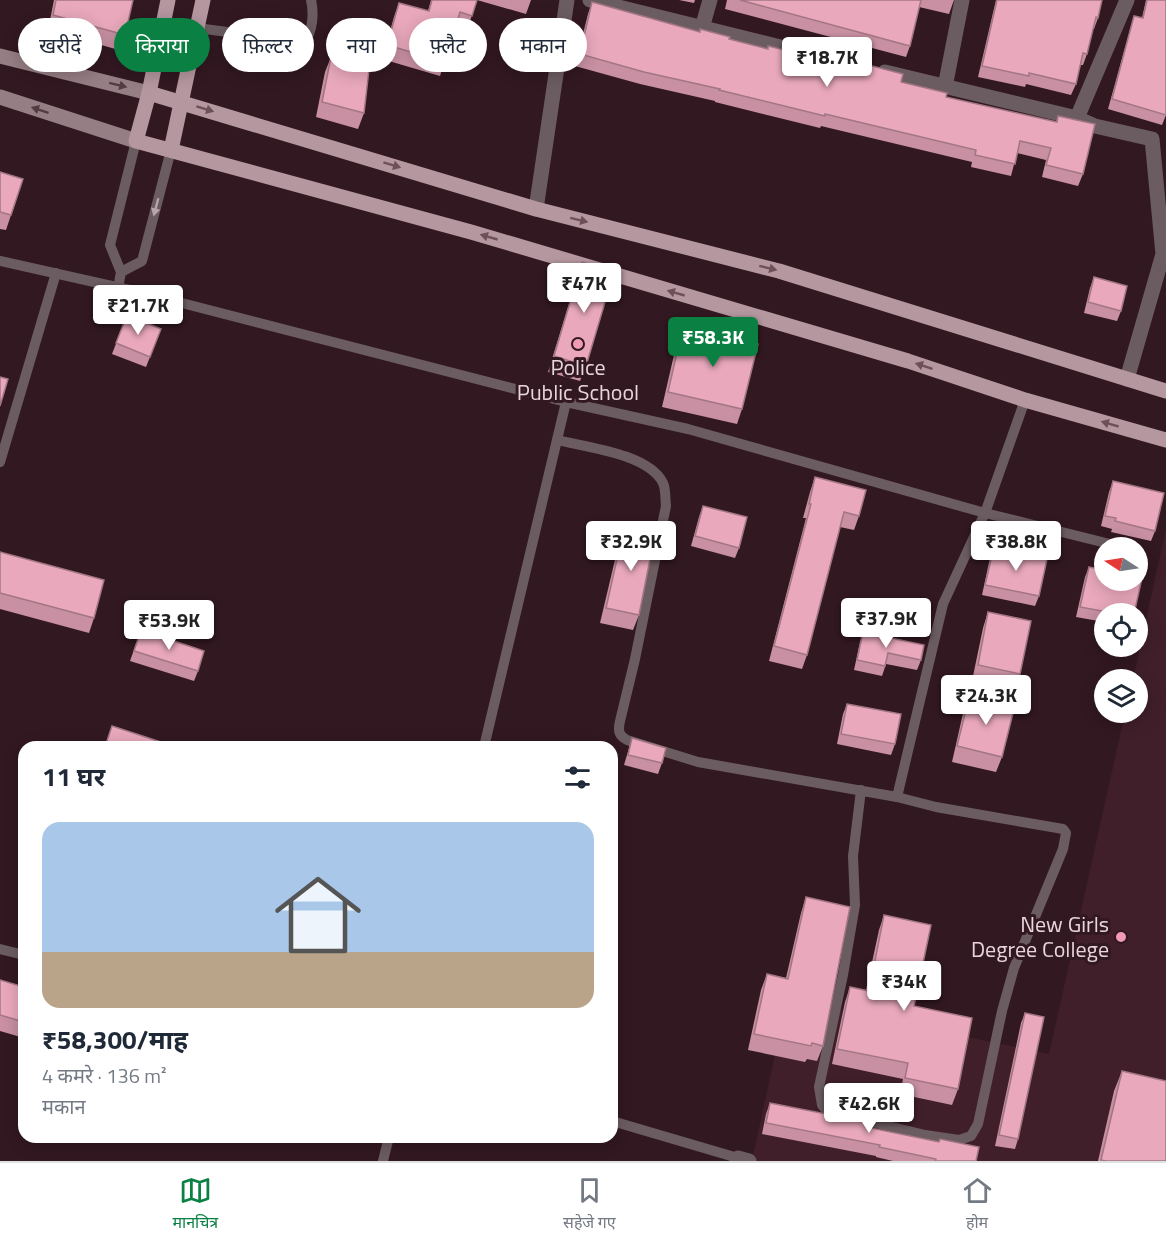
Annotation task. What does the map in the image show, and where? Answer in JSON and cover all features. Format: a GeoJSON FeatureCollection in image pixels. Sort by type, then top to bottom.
{"type":"FeatureCollection","features":[{"type":"Feature","properties":{"kind":"main road"},"geometry":{"type":"LineString","coordinates":[[136,141],[149,93],[168,0]]}},
{"type":"Feature","properties":{"kind":"main road"},"geometry":{"type":"LineString","coordinates":[[199,18],[203,0]]}},
{"type":"Feature","properties":{"kind":"main road"},"geometry":{"type":"LineString","coordinates":[[0,57],[181,101],[536,209],[779,271],[1166,392]]}},
{"type":"Feature","properties":{"kind":"main road"},"geometry":{"type":"LineString","coordinates":[[171,150],[187,72]]}},
{"type":"Feature","properties":{"kind":"main road"},"geometry":{"type":"LineString","coordinates":[[0,97],[136,141],[471,232],[908,361],[1024,400],[1166,440]]}},
{"type":"Feature","properties":{"kind":"street"},"geometry":{"type":"LineString","coordinates":[[536,209],[567,0]]}},
{"type":"Feature","properties":{"kind":"street"},"geometry":{"type":"LineString","coordinates":[[590,0],[1077,118],[1095,126],[1152,139],[1163,254],[1126,379]]}},
{"type":"Feature","properties":{"kind":"street"},"geometry":{"type":"LineString","coordinates":[[702,28],[710,0]]}},
{"type":"Feature","properties":{"kind":"street"},"geometry":{"type":"LineString","coordinates":[[945,87],[962,0]]}},
{"type":"Feature","properties":{"kind":"street"},"geometry":{"type":"LineString","coordinates":[[1077,118],[1126,0]]}},
{"type":"Feature","properties":{"kind":"lane"},"geometry":{"type":"LineString","coordinates":[[210,29],[304,42],[309,36],[312,21],[311,0]]}},
{"type":"Feature","properties":{"kind":"lane"},"geometry":{"type":"LineString","coordinates":[[118,288],[121,272],[110,245],[136,141]]}},
{"type":"Feature","properties":{"kind":"lane"},"geometry":{"type":"LineString","coordinates":[[121,272],[142,261],[171,150]]}},
{"type":"Feature","properties":{"kind":"lane"},"geometry":{"type":"LineString","coordinates":[[0,261],[118,288],[566,402],[688,429],[985,513],[1094,540]]}},
{"type":"Feature","properties":{"kind":"lane"},"geometry":{"type":"LineString","coordinates":[[0,462],[56,273]]}},
{"type":"Feature","properties":{"kind":"lane"},"geometry":{"type":"LineString","coordinates":[[897,796],[943,603],[985,513],[1024,400]]}},
{"type":"Feature","properties":{"kind":"lane"},"geometry":{"type":"LineString","coordinates":[[485,741],[566,402]]}},
{"type":"Feature","properties":{"kind":"lane"},"geometry":{"type":"LineString","coordinates":[[557,440],[625,456],[655,471],[664,485],[666,506],[618,730],[621,737],[698,762],[897,796],[936,807],[1054,827],[1066,833],[1063,849],[1014,968],[1002,1011],[978,1124],[971,1136],[959,1140],[925,1135],[827,1111],[822,1105],[819,1087],[843,975],[855,905],[853,856],[861,790]]}},
{"type":"Feature","properties":{"kind":"lane"},"geometry":{"type":"LineString","coordinates":[[0,949],[18,954]]}},
{"type":"Feature","properties":{"kind":"lane"},"geometry":{"type":"LineString","coordinates":[[618,1123],[742,1160]]}},
{"type":"Feature","properties":{"kind":"lane"},"geometry":{"type":"LineString","coordinates":[[383,1161],[388,1143]]}},
{"type":"Feature","properties":{"kind":"shaded area"},"geometry":{"type":"Polygon","coordinates":[[[1166,529],[1166,1161],[752,1161],[787,999],[1049,1054],[1123,723],[1148,723],[1148,669],[1135,669],[1138,657],[1148,657],[1148,611],[1166,529]]]}},
{"type":"Feature","properties":{"kind":"building"},"geometry":{"type":"Polygon","coordinates":[[[56,0],[133,0],[129,18],[114,18],[114,32],[102,29],[102,18],[64,18],[53,15],[56,0]]]}},
{"type":"Feature","properties":{"kind":"building"},"geometry":{"type":"Polygon","coordinates":[[[432,0],[477,0],[472,16],[460,12],[458,18],[409,18],[409,51],[397,48],[397,18],[395,18],[399,3],[429,11],[432,0]]]}},
{"type":"Feature","properties":{"kind":"building"},"geometry":{"type":"Polygon","coordinates":[[[740,0],[921,0],[910,46],[740,0]]]}},
{"type":"Feature","properties":{"kind":"building"},"geometry":{"type":"Polygon","coordinates":[[[997,0],[1102,0],[1087,54],[1083,53],[1076,84],[1029,73],[1029,76],[982,66],[997,0]]]}},
{"type":"Feature","properties":{"kind":"building"},"geometry":{"type":"Polygon","coordinates":[[[1147,0],[1166,0],[1166,115],[1112,99],[1134,16],[1143,18],[1147,0]]]}},
{"type":"Feature","properties":{"kind":"building"},"geometry":{"type":"Polygon","coordinates":[[[592,2],[768,49],[768,46],[801,54],[800,57],[839,67],[841,58],[903,74],[901,82],[947,93],[946,97],[1057,122],[1058,116],[1095,124],[1083,174],[1046,165],[1051,148],[1020,141],[1015,164],[975,155],[976,150],[825,114],[825,116],[587,56],[587,24],[592,2]]]}},
{"type":"Feature","properties":{"kind":"building"},"geometry":{"type":"Polygon","coordinates":[[[328,72],[369,72],[364,113],[322,102],[328,72]]]}},
{"type":"Feature","properties":{"kind":"building"},"geometry":{"type":"Polygon","coordinates":[[[0,172],[23,179],[11,215],[0,212],[0,172]]]}},
{"type":"Feature","properties":{"kind":"building"},"geometry":{"type":"Polygon","coordinates":[[[582,262],[614,272],[586,366],[554,356],[582,262]]]}},
{"type":"Feature","properties":{"kind":"building"},"geometry":{"type":"Polygon","coordinates":[[[1094,277],[1127,286],[1121,311],[1088,302],[1094,277]]]}},
{"type":"Feature","properties":{"kind":"building"},"geometry":{"type":"Polygon","coordinates":[[[127,315],[161,329],[150,357],[116,343],[127,315]]]}},
{"type":"Feature","properties":{"kind":"building"},"geometry":{"type":"Polygon","coordinates":[[[683,326],[758,344],[742,409],[668,392],[683,326]]]}},
{"type":"Feature","properties":{"kind":"building"},"geometry":{"type":"Polygon","coordinates":[[[0,377],[8,379],[0,406],[0,377]]]}},
{"type":"Feature","properties":{"kind":"building"},"geometry":{"type":"Polygon","coordinates":[[[815,477],[866,490],[859,516],[844,512],[807,655],[774,646],[811,504],[809,504],[815,477]]]}},
{"type":"Feature","properties":{"kind":"building"},"geometry":{"type":"Polygon","coordinates":[[[1113,481],[1164,493],[1155,531],[1115,521],[1116,518],[1105,516],[1113,481]]]}},
{"type":"Feature","properties":{"kind":"building"},"geometry":{"type":"Polygon","coordinates":[[[703,506],[747,517],[739,548],[695,536],[703,506]]]}},
{"type":"Feature","properties":{"kind":"building"},"geometry":{"type":"Polygon","coordinates":[[[624,528],[655,534],[639,615],[606,608],[624,528]]]}},
{"type":"Feature","properties":{"kind":"building"},"geometry":{"type":"Polygon","coordinates":[[[994,547],[1047,559],[1039,596],[985,585],[994,547]]]}},
{"type":"Feature","properties":{"kind":"building"},"geometry":{"type":"Polygon","coordinates":[[[0,552],[104,580],[94,618],[0,593],[0,552]]]}},
{"type":"Feature","properties":{"kind":"building"},"geometry":{"type":"Polygon","coordinates":[[[1089,567],[1094,568],[1094,591],[1139,591],[1136,603],[1094,603],[1094,610],[1080,607],[1089,567]]]}},
{"type":"Feature","properties":{"kind":"building"},"geometry":{"type":"Polygon","coordinates":[[[988,612],[1031,621],[1020,674],[978,665],[988,612]]]}},
{"type":"Feature","properties":{"kind":"building"},"geometry":{"type":"Polygon","coordinates":[[[141,630],[204,651],[198,671],[134,651],[141,630]]]}},
{"type":"Feature","properties":{"kind":"building"},"geometry":{"type":"Polygon","coordinates":[[[863,632],[924,645],[921,660],[888,653],[885,666],[857,660],[863,632]]]}},
{"type":"Feature","properties":{"kind":"building"},"geometry":{"type":"Polygon","coordinates":[[[970,694],[1015,705],[1002,757],[957,746],[970,694]]]}},
{"type":"Feature","properties":{"kind":"building"},"geometry":{"type":"Polygon","coordinates":[[[847,704],[901,714],[895,744],[841,734],[847,704]]]}},
{"type":"Feature","properties":{"kind":"building"},"geometry":{"type":"Polygon","coordinates":[[[112,726],[158,741],[107,741],[112,726]]]}},
{"type":"Feature","properties":{"kind":"building"},"geometry":{"type":"Polygon","coordinates":[[[632,738],[666,748],[662,763],[628,755],[632,738]]]}},
{"type":"Feature","properties":{"kind":"building"},"geometry":{"type":"Polygon","coordinates":[[[806,897],[850,907],[823,1046],[812,1043],[811,1046],[754,1034],[767,974],[788,979],[806,897]]]}},
{"type":"Feature","properties":{"kind":"building"},"geometry":{"type":"Polygon","coordinates":[[[884,915],[931,925],[914,1006],[972,1018],[958,1089],[905,1078],[908,1063],[837,1049],[850,987],[869,991],[884,915]]]}},
{"type":"Feature","properties":{"kind":"building"},"geometry":{"type":"Polygon","coordinates":[[[0,980],[18,985],[18,1020],[0,1015],[0,980]]]}},
{"type":"Feature","properties":{"kind":"building"},"geometry":{"type":"Polygon","coordinates":[[[1025,1013],[1044,1017],[1018,1139],[999,1135],[1025,1013]]]}},
{"type":"Feature","properties":{"kind":"building"},"geometry":{"type":"Polygon","coordinates":[[[1122,1071],[1166,1081],[1166,1161],[1101,1160],[1122,1071]]]}},
{"type":"Feature","properties":{"kind":"building"},"geometry":{"type":"Polygon","coordinates":[[[770,1103],[867,1122],[866,1127],[939,1142],[940,1139],[979,1147],[976,1161],[935,1161],[936,1159],[879,1147],[880,1145],[766,1123],[770,1103]]]}},
{"type":"Feature","properties":{"kind":"place","name":"Police Public School"},"geometry":{"type":"Point","coordinates":[578,344]}},
{"type":"Feature","properties":{"kind":"place","name":"New Girls Degree College"},"geometry":{"type":"Point","coordinates":[1121,937]}}]}
